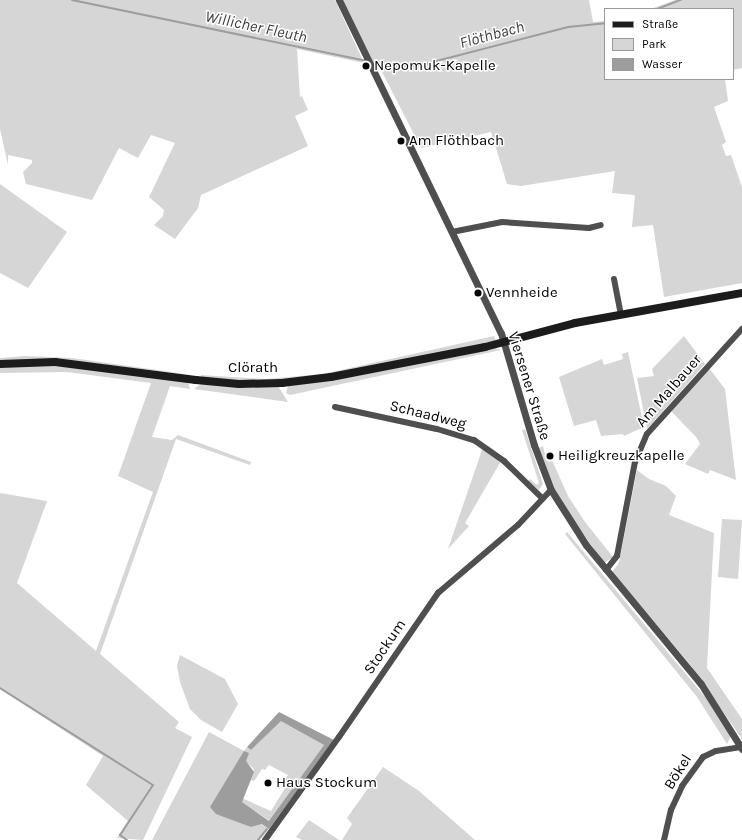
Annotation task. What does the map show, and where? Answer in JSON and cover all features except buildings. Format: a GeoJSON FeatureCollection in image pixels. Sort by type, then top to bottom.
{"type":"FeatureCollection","features":[{"type":"Feature","properties":{"kind":"main road"},"geometry":{"type":"LineString","coordinates":[[710,298],[722,291],[742,287]]}},
{"type":"Feature","properties":{"kind":"main road"},"geometry":{"type":"LineString","coordinates":[[504,342],[566,324],[742,293]]}},
{"type":"Feature","properties":{"kind":"main road","name":"Clörath"},"geometry":{"type":"LineString","coordinates":[[0,364],[55,362],[239,384],[282,383],[331,377],[504,342]]}},
{"type":"Feature","properties":{"kind":"street","name":"Viersener Straße"},"geometry":{"type":"LineString","coordinates":[[339,0],[504,342],[534,445],[552,490],[573,527],[606,570],[701,684],[742,748]]}},
{"type":"Feature","properties":{"kind":"street"},"geometry":{"type":"LineString","coordinates":[[452,232],[502,222],[589,228],[601,225]]}},
{"type":"Feature","properties":{"kind":"street"},"geometry":{"type":"LineString","coordinates":[[614,279],[621,314]]}},
{"type":"Feature","properties":{"kind":"street","name":"Am Malbauer"},"geometry":{"type":"LineString","coordinates":[[606,570],[617,556],[635,462],[647,434],[742,329]]}},
{"type":"Feature","properties":{"kind":"street","name":"Schaadweg"},"geometry":{"type":"LineString","coordinates":[[334,407],[437,429],[474,440],[504,461],[543,499]]}},
{"type":"Feature","properties":{"kind":"street","name":"Stockum"},"geometry":{"type":"LineString","coordinates":[[265,840],[330,750],[438,593],[518,525],[552,490]]}},
{"type":"Feature","properties":{"kind":"street","name":"Bökel"},"geometry":{"type":"LineString","coordinates":[[664,840],[671,810],[682,786],[703,757],[716,751],[742,748]]}},
{"type":"Feature","properties":{"kind":"green space"},"geometry":{"type":"Polygon","coordinates":[[[0,0],[335,0],[364,63],[297,49],[300,97],[302,96],[308,110],[295,116],[308,146],[201,195],[198,208],[175,239],[154,225],[163,216],[164,210],[149,197],[175,143],[151,135],[138,158],[119,148],[92,200],[26,184],[23,172],[32,163],[32,160],[8,155],[8,165],[0,129],[0,0]]]}},
{"type":"Feature","properties":{"kind":"green space"},"geometry":{"type":"Polygon","coordinates":[[[343,0],[589,0],[593,22],[604,21],[604,80],[725,80],[728,101],[714,107],[726,142],[722,145],[726,156],[731,155],[742,187],[742,283],[664,297],[653,225],[632,227],[635,195],[612,193],[615,171],[521,186],[507,184],[491,132],[421,148],[380,68],[375,66],[343,0]]]}},
{"type":"Feature","properties":{"kind":"green space"},"geometry":{"type":"Polygon","coordinates":[[[675,0],[742,0],[742,68],[734,70],[734,8],[654,8],[675,0]]]}},
{"type":"Feature","properties":{"kind":"green space"},"geometry":{"type":"Polygon","coordinates":[[[0,184],[67,232],[28,288],[0,273],[0,184]]]}},
{"type":"Feature","properties":{"kind":"green space"},"geometry":{"type":"Polygon","coordinates":[[[494,336],[496,340],[490,342],[343,372],[297,379],[242,381],[202,379],[201,375],[266,379],[323,374],[494,336]]]}},
{"type":"Feature","properties":{"kind":"green space"},"geometry":{"type":"Polygon","coordinates":[[[684,336],[705,364],[647,429],[637,378],[654,376],[652,369],[684,336]]]}},
{"type":"Feature","properties":{"kind":"green space"},"geometry":{"type":"Polygon","coordinates":[[[495,348],[501,350],[290,395],[286,393],[288,386],[352,377],[495,348]]]}},
{"type":"Feature","properties":{"kind":"green space"},"geometry":{"type":"Polygon","coordinates":[[[628,352],[644,427],[624,436],[623,434],[601,436],[596,420],[574,426],[559,377],[602,359],[604,365],[623,359],[622,354],[628,352]]]}},
{"type":"Feature","properties":{"kind":"green space"},"geometry":{"type":"Polygon","coordinates":[[[25,356],[72,358],[193,375],[72,361],[0,360],[0,358],[25,356]]]}},
{"type":"Feature","properties":{"kind":"green space"},"geometry":{"type":"Polygon","coordinates":[[[28,365],[74,367],[188,382],[190,389],[170,386],[152,437],[172,440],[178,435],[251,462],[250,465],[176,439],[100,654],[179,722],[175,728],[192,737],[143,840],[117,838],[128,821],[86,785],[103,756],[0,689],[0,493],[47,501],[17,583],[96,651],[153,492],[118,476],[151,383],[67,372],[0,373],[0,366],[28,365]]]}},
{"type":"Feature","properties":{"kind":"green space"},"geometry":{"type":"Polygon","coordinates":[[[709,368],[725,389],[736,480],[710,470],[708,474],[685,464],[700,444],[697,438],[671,411],[709,368]]]}},
{"type":"Feature","properties":{"kind":"green space"},"geometry":{"type":"Polygon","coordinates":[[[201,384],[278,386],[288,402],[194,389],[201,384]]]}},
{"type":"Feature","properties":{"kind":"green space"},"geometry":{"type":"Polygon","coordinates":[[[525,429],[543,484],[539,490],[528,481],[530,479],[537,485],[539,483],[522,430],[525,429]]]}},
{"type":"Feature","properties":{"kind":"green space"},"geometry":{"type":"Polygon","coordinates":[[[543,446],[546,459],[552,460],[568,496],[585,522],[613,557],[604,563],[567,511],[552,484],[539,448],[543,446]]]}},
{"type":"Feature","properties":{"kind":"green space"},"geometry":{"type":"Polygon","coordinates":[[[483,447],[501,461],[465,523],[469,526],[448,549],[483,447]]]}},
{"type":"Feature","properties":{"kind":"green space"},"geometry":{"type":"Polygon","coordinates":[[[637,470],[649,479],[666,486],[676,496],[669,515],[714,533],[707,668],[742,719],[742,739],[689,663],[612,572],[619,563],[637,470]]]}},
{"type":"Feature","properties":{"kind":"green space"},"geometry":{"type":"Polygon","coordinates":[[[722,519],[742,520],[738,579],[718,577],[722,519]]]}},
{"type":"Feature","properties":{"kind":"green space"},"geometry":{"type":"Polygon","coordinates":[[[567,532],[706,698],[731,736],[727,744],[697,697],[565,534],[567,532]]]}},
{"type":"Feature","properties":{"kind":"green space"},"geometry":{"type":"Polygon","coordinates":[[[180,655],[225,679],[238,704],[222,732],[201,720],[190,709],[180,682],[177,666],[180,655]]]}},
{"type":"Feature","properties":{"kind":"green space"},"geometry":{"type":"Polygon","coordinates":[[[281,720],[324,745],[270,821],[242,802],[242,798],[271,811],[287,785],[284,782],[288,775],[269,765],[265,770],[262,769],[254,781],[251,780],[254,769],[245,761],[210,807],[251,827],[262,824],[269,829],[260,840],[152,840],[209,732],[244,751],[247,747],[251,750],[281,720]]]}},
{"type":"Feature","properties":{"kind":"green space"},"geometry":{"type":"Polygon","coordinates":[[[383,767],[419,791],[475,840],[342,840],[352,824],[347,818],[383,767]]]}},
{"type":"Feature","properties":{"kind":"green space"},"geometry":{"type":"Polygon","coordinates":[[[309,820],[339,840],[302,840],[296,837],[309,820]]]}},
{"type":"Feature","properties":{"kind":"water"},"geometry":{"type":"Polygon","coordinates":[[[279,712],[334,740],[269,829],[262,824],[251,827],[216,814],[210,807],[244,751],[249,753],[246,761],[254,772],[242,802],[269,821],[324,745],[281,721],[251,750],[247,747],[279,712]]]}},
{"type":"Feature","properties":{"kind":"waterway","name":"Willicher Fleuth"},"geometry":{"type":"LineString","coordinates":[[72,0],[366,61]]}},
{"type":"Feature","properties":{"kind":"waterway","name":"Flöthbach"},"geometry":{"type":"LineString","coordinates":[[660,8],[681,0]]}},
{"type":"Feature","properties":{"kind":"waterway","name":"Flöthbach"},"geometry":{"type":"LineString","coordinates":[[384,67],[421,65],[568,27],[604,23]]}},
{"type":"Feature","properties":{"kind":"waterway"},"geometry":{"type":"LineString","coordinates":[[0,688],[153,785],[120,835],[127,840]]}},
{"type":"Feature","properties":{"kind":"waterway"},"geometry":{"type":"LineString","coordinates":[[258,840],[267,829]]}},
{"type":"Feature","properties":{"kind":"place","name":"Nepomuk-Kapelle"},"geometry":{"type":"Point","coordinates":[366,66]}},
{"type":"Feature","properties":{"kind":"place","name":"Am Flöthbach"},"geometry":{"type":"Point","coordinates":[401,141]}},
{"type":"Feature","properties":{"kind":"place","name":"Vennheide"},"geometry":{"type":"Point","coordinates":[478,293]}},
{"type":"Feature","properties":{"kind":"place","name":"Heiligkreuzkapelle"},"geometry":{"type":"Point","coordinates":[550,456]}},
{"type":"Feature","properties":{"kind":"place","name":"Haus Stockum"},"geometry":{"type":"Point","coordinates":[268,783]}}]}
